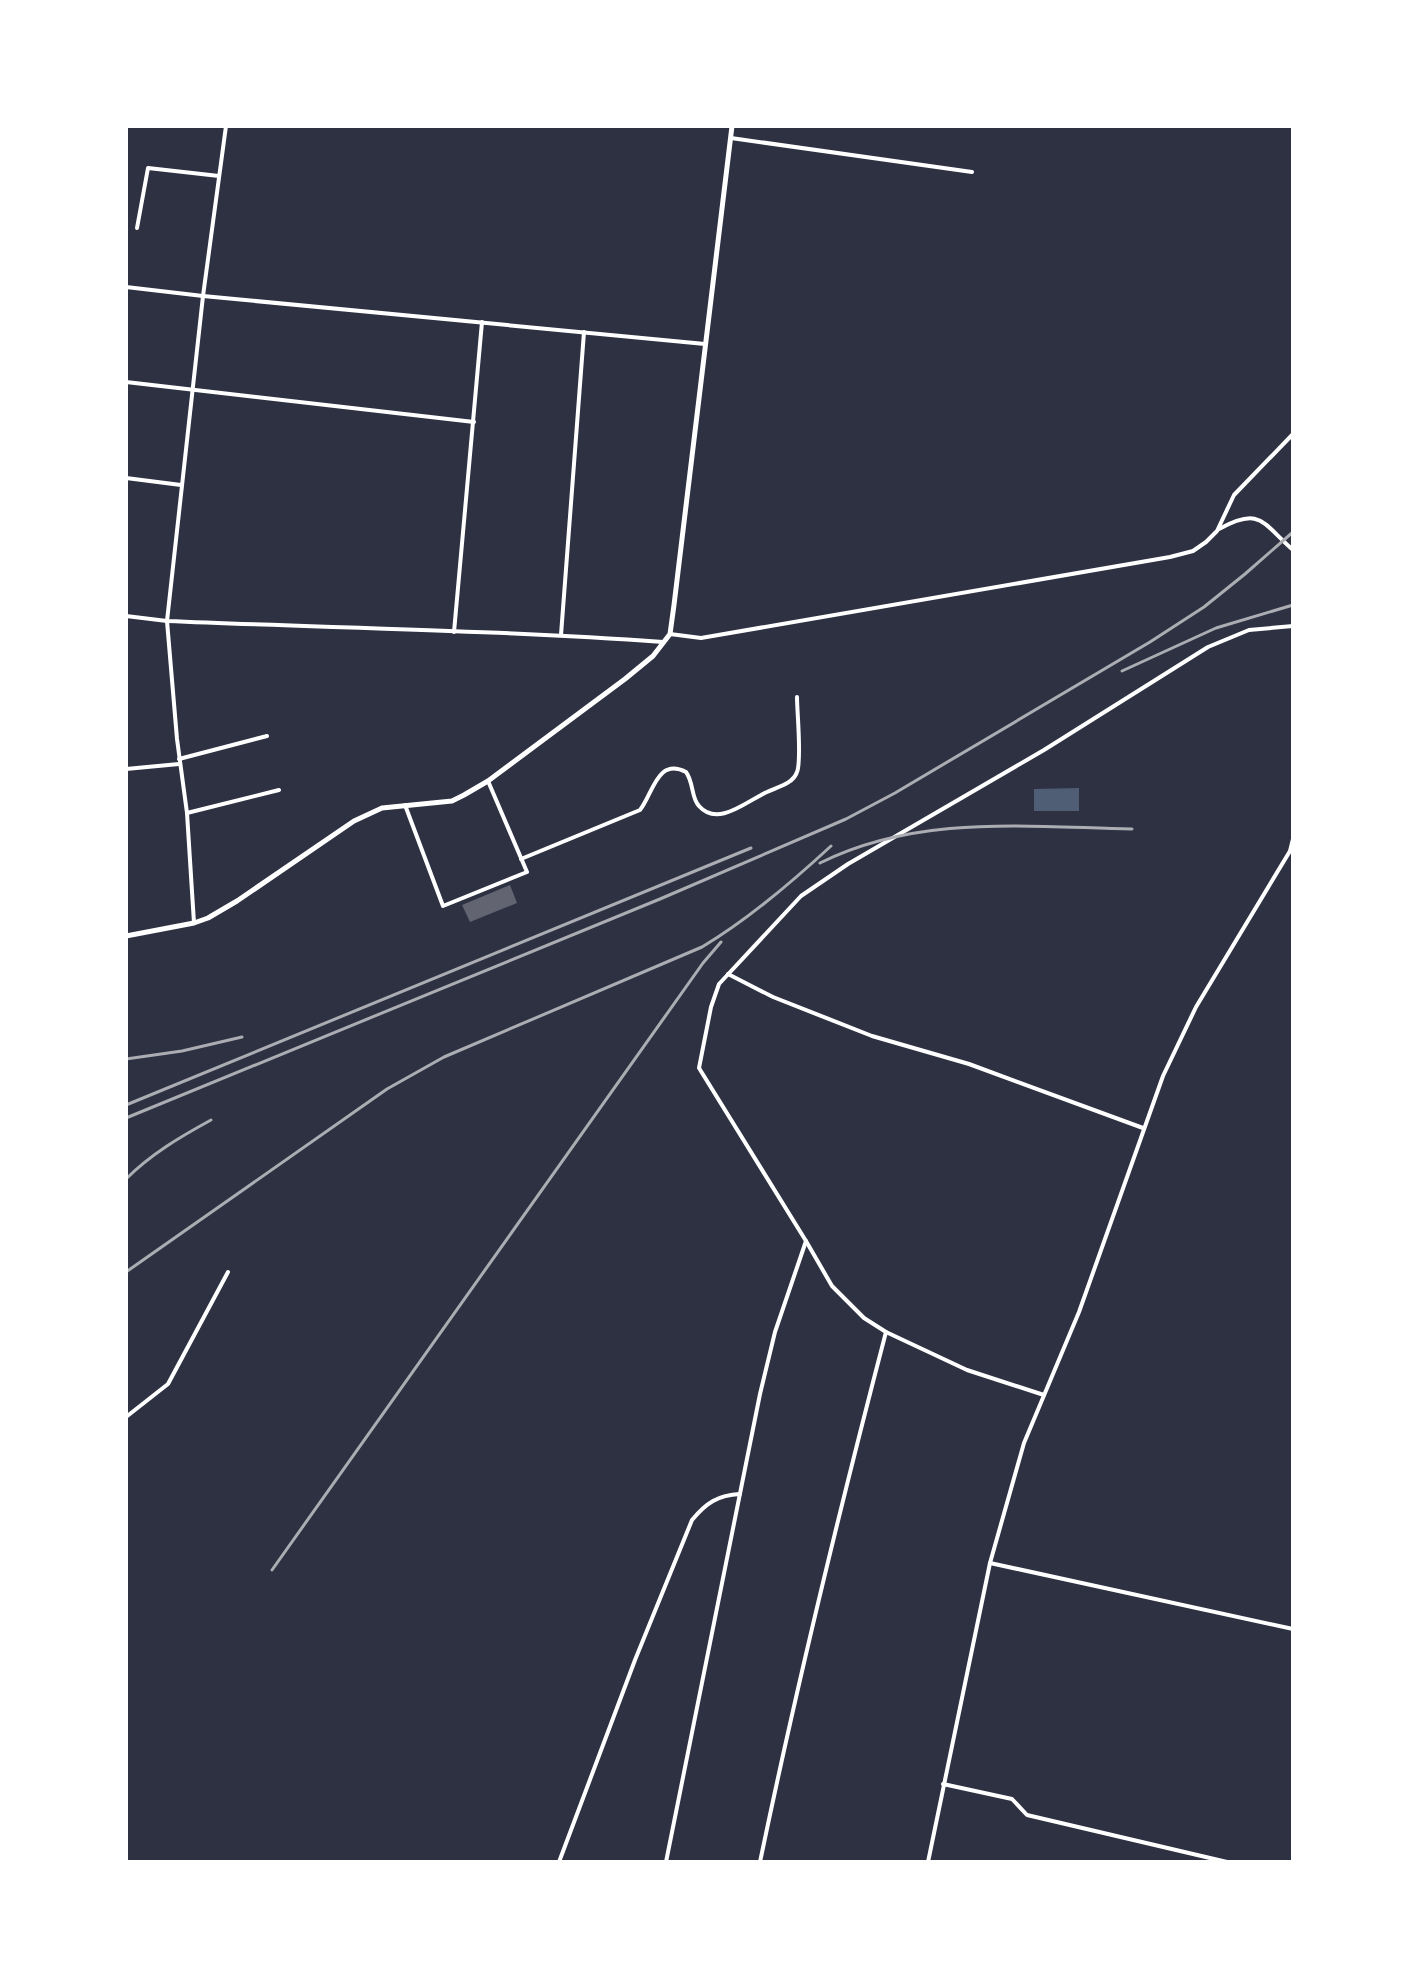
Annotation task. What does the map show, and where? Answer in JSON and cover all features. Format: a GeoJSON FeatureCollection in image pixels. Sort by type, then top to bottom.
{"type":"FeatureCollection","features":[{"type":"Feature","properties":{"kind":"main road"},"geometry":{"type":"LineString","coordinates":[[126,936],[194,923],[222,911],[354,821],[382,808],[452,801],[464,795],[488,781],[637,670],[665,642],[670,634],[732,126]]}},
{"type":"Feature","properties":{"kind":"street"},"geometry":{"type":"LineString","coordinates":[[194,923],[187,813],[167,621],[203,296],[226,126]]}},
{"type":"Feature","properties":{"kind":"street"},"geometry":{"type":"LineString","coordinates":[[731,138],[972,172]]}},
{"type":"Feature","properties":{"kind":"street"},"geometry":{"type":"LineString","coordinates":[[137,228],[148,168],[219,176]]}},
{"type":"Feature","properties":{"kind":"street"},"geometry":{"type":"LineString","coordinates":[[126,287],[707,344]]}},
{"type":"Feature","properties":{"kind":"street"},"geometry":{"type":"LineString","coordinates":[[454,632],[482,322]]}},
{"type":"Feature","properties":{"kind":"street"},"geometry":{"type":"LineString","coordinates":[[561,635],[584,332]]}},
{"type":"Feature","properties":{"kind":"street"},"geometry":{"type":"LineString","coordinates":[[126,382],[474,422]]}},
{"type":"Feature","properties":{"kind":"street"},"geometry":{"type":"LineString","coordinates":[[1217,531],[1234,495],[1293,434]]}},
{"type":"Feature","properties":{"kind":"street"},"geometry":{"type":"LineString","coordinates":[[126,478],[181,485]]}},
{"type":"Feature","properties":{"kind":"street"},"geometry":{"type":"LineString","coordinates":[[670,634],[701,638],[1170,557],[1193,551],[1217,531],[1244,518],[1262,522],[1293,550]]}},
{"type":"Feature","properties":{"kind":"street"},"geometry":{"type":"LineString","coordinates":[[126,616],[167,621],[561,635],[665,642]]}},
{"type":"Feature","properties":{"kind":"street"},"geometry":{"type":"LineString","coordinates":[[1044,1395],[967,1370],[886,1332],[864,1318],[832,1286],[699,1068],[711,1007],[719,984],[801,896],[848,864],[1044,750],[1208,647],[1249,630],[1293,626]]}},
{"type":"Feature","properties":{"kind":"street"},"geometry":{"type":"LineString","coordinates":[[521,859],[640,810],[656,779],[673,768],[686,772],[699,806],[714,813],[735,810],[790,781],[795,777],[798,766],[797,697]]}},
{"type":"Feature","properties":{"kind":"street"},"geometry":{"type":"LineString","coordinates":[[126,769],[180,761],[267,736]]}},
{"type":"Feature","properties":{"kind":"street"},"geometry":{"type":"LineString","coordinates":[[405,805],[443,906],[527,872],[488,781]]}},
{"type":"Feature","properties":{"kind":"street"},"geometry":{"type":"LineString","coordinates":[[187,813],[279,790]]}},
{"type":"Feature","properties":{"kind":"street"},"geometry":{"type":"LineString","coordinates":[[928,1862],[990,1563],[1024,1443],[1079,1312],[1163,1076],[1196,1007],[1290,851],[1293,839]]}},
{"type":"Feature","properties":{"kind":"street"},"geometry":{"type":"LineString","coordinates":[[728,974],[773,997],[872,1036],[969,1064],[1143,1128]]}},
{"type":"Feature","properties":{"kind":"street"},"geometry":{"type":"LineString","coordinates":[[666,1862],[760,1394],[775,1332],[806,1241]]}},
{"type":"Feature","properties":{"kind":"street"},"geometry":{"type":"LineString","coordinates":[[126,1417],[168,1384],[228,1272]]}},
{"type":"Feature","properties":{"kind":"street"},"geometry":{"type":"LineString","coordinates":[[760,1862],[820,1596],[886,1332]]}},
{"type":"Feature","properties":{"kind":"street"},"geometry":{"type":"LineString","coordinates":[[559,1862],[692,1520],[711,1501],[740,1494]]}},
{"type":"Feature","properties":{"kind":"street"},"geometry":{"type":"LineString","coordinates":[[990,1563],[1293,1629]]}},
{"type":"Feature","properties":{"kind":"street"},"geometry":{"type":"LineString","coordinates":[[943,1784],[1012,1799],[1027,1815],[1227,1862]]}},
{"type":"Feature","properties":{"kind":"street"},"geometry":{"type":"LineString","coordinates":[[1207,1862],[1216,1859]]}},
{"type":"Feature","properties":{"kind":"water"},"geometry":{"type":"Polygon","coordinates":[[[1079,788],[1079,811],[1034,811],[1034,789],[1079,788]]]}},
{"type":"Feature","properties":{"kind":"building"},"geometry":{"type":"Polygon","coordinates":[[[510,885],[517,903],[470,922],[462,905],[510,885]]]}},
{"type":"Feature","properties":{"kind":"railway"},"geometry":{"type":"LineString","coordinates":[[126,1118],[660,899],[846,819],[1150,642],[1204,607],[1293,532]]}},
{"type":"Feature","properties":{"kind":"railway"},"geometry":{"type":"LineString","coordinates":[[1122,671],[1216,628],[1293,605]]}},
{"type":"Feature","properties":{"kind":"railway"},"geometry":{"type":"LineString","coordinates":[[820,863],[857,847],[934,830],[1013,826],[1132,829]]}},
{"type":"Feature","properties":{"kind":"railway"},"geometry":{"type":"LineString","coordinates":[[126,1272],[387,1089],[444,1057],[702,947],[769,900],[831,846]]}},
{"type":"Feature","properties":{"kind":"railway"},"geometry":{"type":"LineString","coordinates":[[126,1105],[751,848]]}},
{"type":"Feature","properties":{"kind":"railway"},"geometry":{"type":"LineString","coordinates":[[272,1570],[703,963],[721,942]]}},
{"type":"Feature","properties":{"kind":"railway"},"geometry":{"type":"LineString","coordinates":[[126,1059],[182,1051],[242,1037]]}},
{"type":"Feature","properties":{"kind":"railway"},"geometry":{"type":"LineString","coordinates":[[126,1179],[166,1146],[211,1120]]}}]}
